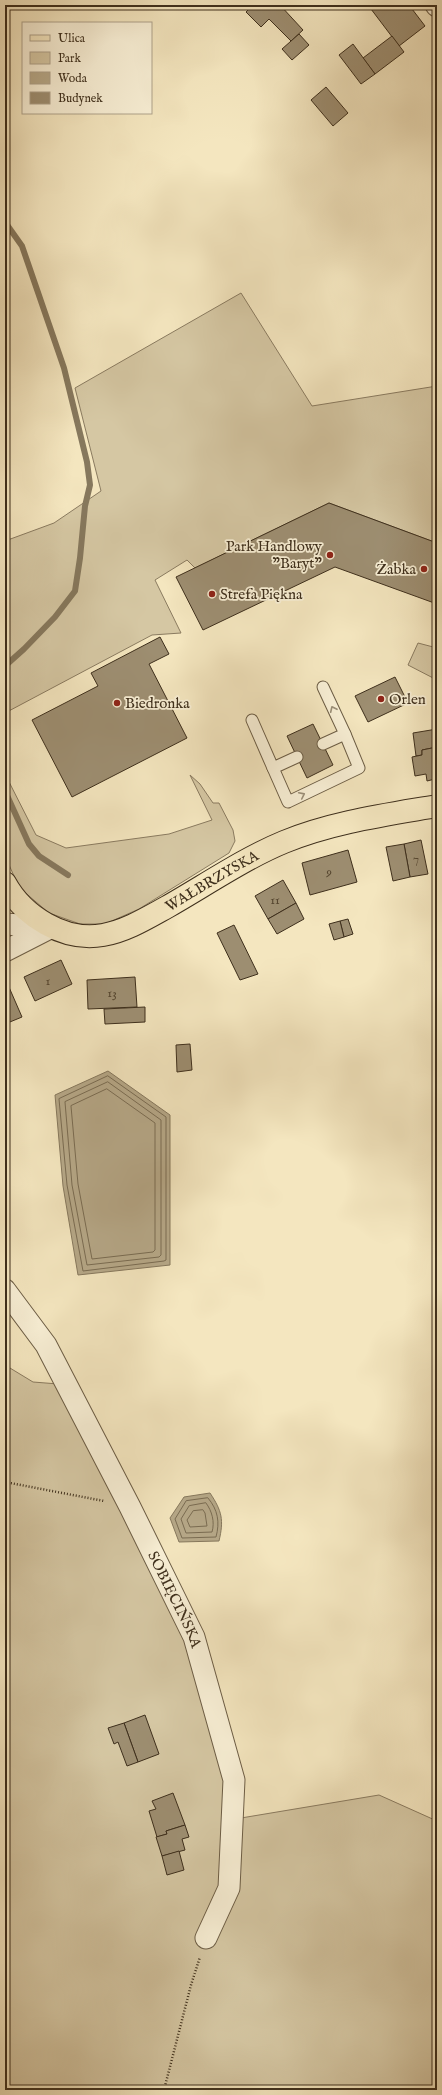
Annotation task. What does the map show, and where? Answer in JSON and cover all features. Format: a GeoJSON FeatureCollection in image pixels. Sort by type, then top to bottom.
{"type":"FeatureCollection","features":[{"type":"Feature","properties":{"kind":"main road","name":"WAŁBRZYSKA"},"geometry":{"type":"LineString","coordinates":[[5,883],[10,893],[30,915],[52,927],[73,934],[103,935],[139,922],[284,842],[347,822],[437,806]]}},
{"type":"Feature","properties":{"kind":"street"},"geometry":{"type":"LineString","coordinates":[[5,924],[52,927]]}},
{"type":"Feature","properties":{"kind":"street"},"geometry":{"type":"LineString","coordinates":[[5,951],[52,927]]}},
{"type":"Feature","properties":{"kind":"street","name":"SOBIĘCIŃSKA"},"geometry":{"type":"LineString","coordinates":[[5,1290],[46,1345],[130,1507],[194,1638],[234,1780],[229,1888],[206,1938]]}},
{"type":"Feature","properties":{"kind":"lane"},"geometry":{"type":"LineString","coordinates":[[252,720],[288,802],[359,768],[323,687]]}},
{"type":"Feature","properties":{"kind":"lane"},"geometry":{"type":"LineString","coordinates":[[323,744],[345,734]]}},
{"type":"Feature","properties":{"kind":"lane"},"geometry":{"type":"LineString","coordinates":[[273,768],[297,757]]}},
{"type":"Feature","properties":{"kind":"path"},"geometry":{"type":"LineString","coordinates":[[5,1482],[130,1507]]}},
{"type":"Feature","properties":{"kind":"path"},"geometry":{"type":"LineString","coordinates":[[164,2090],[191,1985],[206,1938]]}},
{"type":"Feature","properties":{"kind":"green space"},"geometry":{"type":"Polygon","coordinates":[[[241,293],[312,406],[437,386],[437,543],[329,503],[195,568],[187,560],[155,580],[181,633],[152,635],[5,713],[5,541],[54,523],[101,491],[75,388],[241,293]]]}},
{"type":"Feature","properties":{"kind":"green space"},"geometry":{"type":"Polygon","coordinates":[[[418,643],[437,648],[437,680],[408,665],[418,643]]]}},
{"type":"Feature","properties":{"kind":"green space"},"geometry":{"type":"Polygon","coordinates":[[[5,774],[36,835],[66,848],[169,834],[212,820],[190,775],[200,784],[213,803],[219,803],[233,830],[235,841],[229,853],[139,909],[105,924],[80,924],[49,913],[22,890],[14,876],[5,856],[5,774]]]}},
{"type":"Feature","properties":{"kind":"green space"},"geometry":{"type":"Polygon","coordinates":[[[5,1365],[33,1382],[71,1385],[177,1612],[235,1819],[379,1795],[437,1821],[437,2090],[5,2090],[5,1365]]]}},
{"type":"Feature","properties":{"kind":"water"},"geometry":{"type":"Polygon","coordinates":[[[108,1071],[170,1115],[170,1265],[78,1275],[63,1186],[55,1095],[108,1071]]]}},
{"type":"Feature","properties":{"kind":"water"},"geometry":{"type":"Polygon","coordinates":[[[210,1493],[217,1505],[222,1521],[219,1541],[179,1542],[170,1518],[184,1497],[210,1493]]]}},
{"type":"Feature","properties":{"kind":"building"},"geometry":{"type":"Polygon","coordinates":[[[253,5],[280,5],[303,30],[291,41],[269,19],[261,27],[246,12],[253,5]]]}},
{"type":"Feature","properties":{"kind":"building"},"geometry":{"type":"Polygon","coordinates":[[[376,5],[409,5],[425,26],[399,46],[371,9],[376,5]]]}},
{"type":"Feature","properties":{"kind":"building"},"geometry":{"type":"Polygon","coordinates":[[[299,34],[309,45],[292,60],[282,49],[299,34]]]}},
{"type":"Feature","properties":{"kind":"building"},"geometry":{"type":"Polygon","coordinates":[[[392,36],[404,52],[375,74],[363,58],[392,36]]]}},
{"type":"Feature","properties":{"kind":"building"},"geometry":{"type":"Polygon","coordinates":[[[353,44],[375,74],[361,84],[339,55],[353,44]]]}},
{"type":"Feature","properties":{"kind":"building"},"geometry":{"type":"Polygon","coordinates":[[[326,87],[348,113],[333,126],[311,100],[326,87]]]}},
{"type":"Feature","properties":{"kind":"building","name":"Park Handlowy \"Baryt\""},"geometry":{"type":"Polygon","coordinates":[[[329,503],[437,543],[437,604],[335,567],[203,630],[176,577],[329,503]]]}},
{"type":"Feature","properties":{"kind":"building","name":"Biedronka"},"geometry":{"type":"Polygon","coordinates":[[[160,637],[169,654],[149,664],[187,738],[72,797],[32,720],[98,686],[91,673],[160,637]]]}},
{"type":"Feature","properties":{"kind":"building","name":"Orlen"},"geometry":{"type":"Polygon","coordinates":[[[395,677],[408,703],[368,722],[355,696],[395,677]]]}},
{"type":"Feature","properties":{"kind":"building"},"geometry":{"type":"Polygon","coordinates":[[[313,724],[333,765],[307,778],[287,736],[313,724]]]}},
{"type":"Feature","properties":{"kind":"building"},"geometry":{"type":"Polygon","coordinates":[[[437,729],[437,747],[422,750],[422,755],[416,756],[413,733],[437,729]]]}},
{"type":"Feature","properties":{"kind":"building"},"geometry":{"type":"Polygon","coordinates":[[[437,747],[436,784],[435,779],[427,781],[426,774],[415,776],[412,757],[422,755],[422,750],[437,747]]]}},
{"type":"Feature","properties":{"kind":"building"},"geometry":{"type":"Polygon","coordinates":[[[421,840],[428,874],[410,877],[404,844],[421,840]]]}},
{"type":"Feature","properties":{"kind":"building"},"geometry":{"type":"Polygon","coordinates":[[[404,844],[410,877],[393,881],[386,847],[404,844]]]}},
{"type":"Feature","properties":{"kind":"building"},"geometry":{"type":"Polygon","coordinates":[[[348,850],[357,882],[310,895],[302,863],[348,850]]]}},
{"type":"Feature","properties":{"kind":"building"},"geometry":{"type":"Polygon","coordinates":[[[283,880],[296,903],[268,919],[255,896],[283,880]]]}},
{"type":"Feature","properties":{"kind":"building"},"geometry":{"type":"Polygon","coordinates":[[[296,903],[304,919],[277,934],[268,919],[296,903]]]}},
{"type":"Feature","properties":{"kind":"building"},"geometry":{"type":"Polygon","coordinates":[[[348,919],[353,934],[344,937],[340,921],[348,919]]]}},
{"type":"Feature","properties":{"kind":"building"},"geometry":{"type":"Polygon","coordinates":[[[340,921],[344,937],[334,940],[329,924],[340,921]]]}},
{"type":"Feature","properties":{"kind":"building"},"geometry":{"type":"Polygon","coordinates":[[[234,925],[258,974],[240,980],[217,933],[234,925]]]}},
{"type":"Feature","properties":{"kind":"building"},"geometry":{"type":"Polygon","coordinates":[[[61,960],[72,984],[35,1001],[24,977],[61,960]]]}},
{"type":"Feature","properties":{"kind":"building"},"geometry":{"type":"Polygon","coordinates":[[[135,977],[137,1007],[88,1009],[87,980],[135,977]]]}},
{"type":"Feature","properties":{"kind":"building"},"geometry":{"type":"Polygon","coordinates":[[[5,978],[22,1017],[5,1024],[5,978]]]}},
{"type":"Feature","properties":{"kind":"building"},"geometry":{"type":"Polygon","coordinates":[[[145,1007],[145,1022],[105,1024],[104,1009],[145,1007]]]}},
{"type":"Feature","properties":{"kind":"building"},"geometry":{"type":"Polygon","coordinates":[[[190,1044],[192,1070],[177,1072],[176,1045],[190,1044]]]}},
{"type":"Feature","properties":{"kind":"building"},"geometry":{"type":"Polygon","coordinates":[[[145,1715],[159,1754],[138,1762],[124,1723],[145,1715]]]}},
{"type":"Feature","properties":{"kind":"building"},"geometry":{"type":"Polygon","coordinates":[[[124,1723],[138,1762],[127,1766],[118,1742],[114,1744],[108,1728],[124,1723]]]}},
{"type":"Feature","properties":{"kind":"building"},"geometry":{"type":"Polygon","coordinates":[[[173,1793],[185,1825],[166,1831],[167,1834],[157,1837],[149,1811],[156,1809],[152,1801],[173,1793]]]}},
{"type":"Feature","properties":{"kind":"building"},"geometry":{"type":"Polygon","coordinates":[[[185,1825],[189,1837],[182,1839],[185,1850],[162,1856],[156,1837],[167,1834],[166,1831],[185,1825]]]}},
{"type":"Feature","properties":{"kind":"building"},"geometry":{"type":"Polygon","coordinates":[[[179,1851],[184,1870],[167,1875],[162,1856],[179,1851]]]}},
{"type":"Feature","properties":{"kind":"waterway"},"geometry":{"type":"LineString","coordinates":[[5,222],[22,246],[64,368],[87,462],[90,485],[85,506],[75,591],[55,617],[5,666]]}},
{"type":"Feature","properties":{"kind":"waterway"},"geometry":{"type":"LineString","coordinates":[[5,791],[29,844],[39,856],[68,875]]}},
{"type":"Feature","properties":{"kind":"place","name":"Park Handlowy \"Baryt\""},"geometry":{"type":"Point","coordinates":[330,555]}},
{"type":"Feature","properties":{"kind":"place","name":"Żabka"},"geometry":{"type":"Point","coordinates":[424,569]}},
{"type":"Feature","properties":{"kind":"place","name":"Strefa Piękna"},"geometry":{"type":"Point","coordinates":[212,594]}},
{"type":"Feature","properties":{"kind":"place","name":"Orlen"},"geometry":{"type":"Point","coordinates":[381,699]}},
{"type":"Feature","properties":{"kind":"place","name":"Biedronka"},"geometry":{"type":"Point","coordinates":[117,703]}}]}
